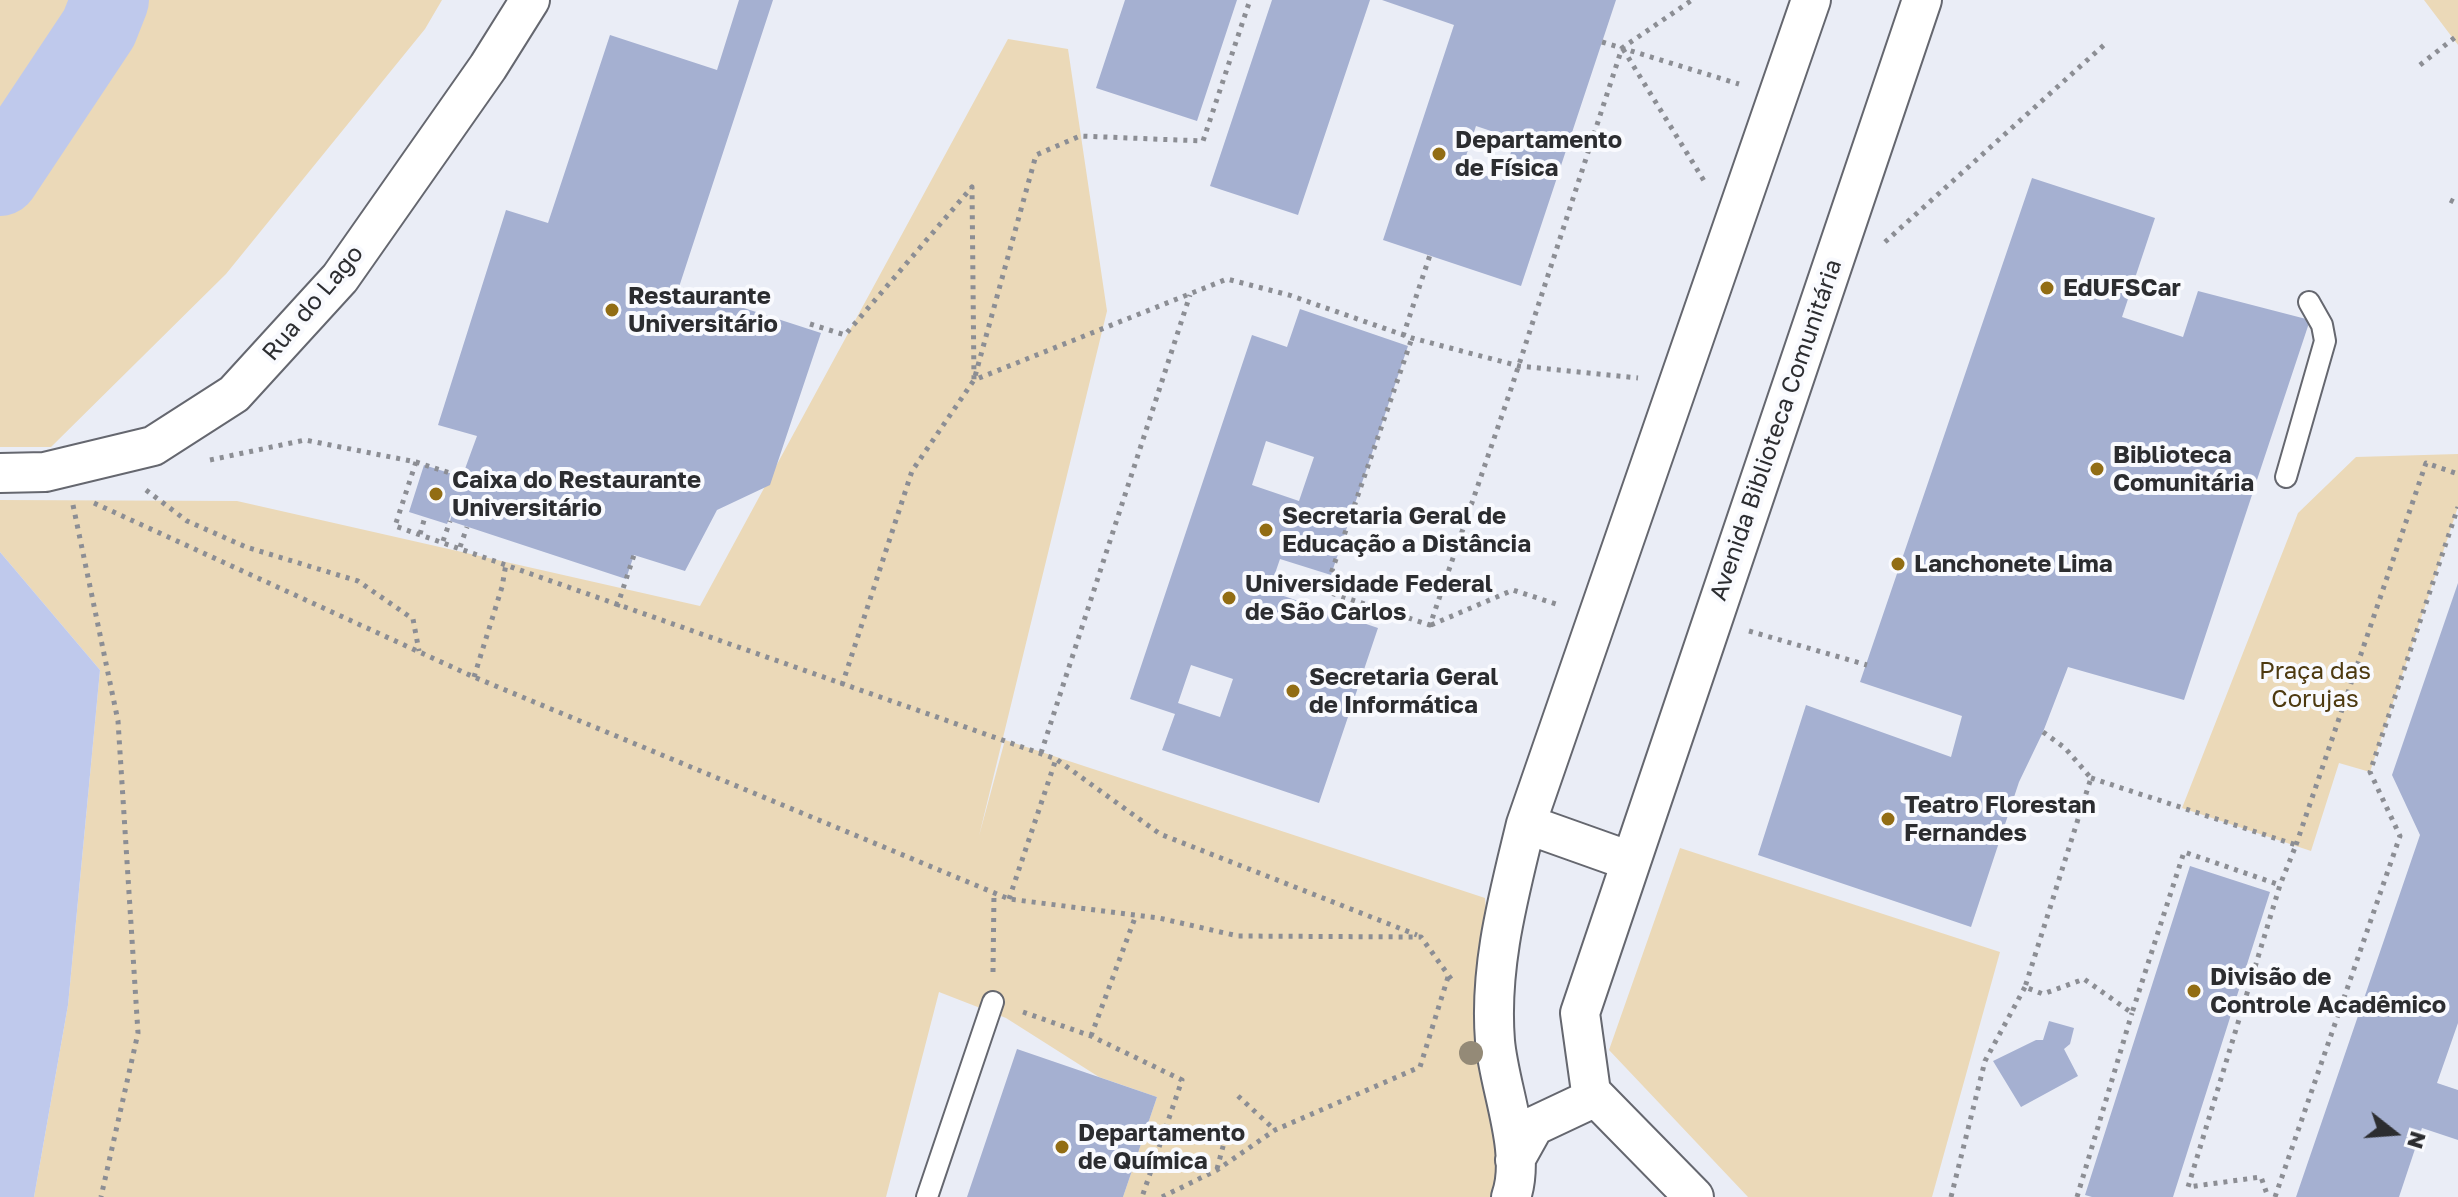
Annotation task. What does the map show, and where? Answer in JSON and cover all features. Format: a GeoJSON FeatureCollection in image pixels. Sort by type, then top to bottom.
{"type":"FeatureCollection","features":[{"type":"Feature","properties":{"kind":"street","name":"Rua do Lago"},"geometry":{"type":"LineString","coordinates":[[0,473],[45,472],[153,446],[234,394],[340,278],[488,67],[530,0]]}},
{"type":"Feature","properties":{"kind":"street"},"geometry":{"type":"LineString","coordinates":[[1513,1179],[1495,1040],[1497,944],[1526,824],[1811,0]]}},
{"type":"Feature","properties":{"kind":"street","name":"Avenida Biblioteca Comunitária"},"geometry":{"type":"LineString","coordinates":[[1591,1092],[1580,1013],[1922,0]]}},
{"type":"Feature","properties":{"kind":"street"},"geometry":{"type":"LineString","coordinates":[[1526,824],[1630,861]]}},
{"type":"Feature","properties":{"kind":"street"},"geometry":{"type":"LineString","coordinates":[[1513,1179],[1534,1126],[1585,1102],[1591,1092],[1694,1197]]}},
{"type":"Feature","properties":{"kind":"lane"},"geometry":{"type":"LineString","coordinates":[[2286,477],[2325,341],[2322,325],[2309,302]]}},
{"type":"Feature","properties":{"kind":"lane"},"geometry":{"type":"LineString","coordinates":[[927,1197],[993,1002]]}},
{"type":"Feature","properties":{"kind":"path"},"geometry":{"type":"LineString","coordinates":[[842,685],[912,471],[974,380],[1036,155],[1080,136],[1203,141],[1250,0]]}},
{"type":"Feature","properties":{"kind":"path"},"geometry":{"type":"LineString","coordinates":[[1430,625],[1519,366],[1622,48],[1692,0]]}},
{"type":"Feature","properties":{"kind":"path"},"geometry":{"type":"LineString","coordinates":[[2420,65],[2458,35]]}},
{"type":"Feature","properties":{"kind":"path"},"geometry":{"type":"LineString","coordinates":[[1602,42],[1778,96]]}},
{"type":"Feature","properties":{"kind":"path"},"geometry":{"type":"LineString","coordinates":[[1880,246],[2104,45]]}},
{"type":"Feature","properties":{"kind":"path"},"geometry":{"type":"LineString","coordinates":[[1622,48],[1732,227]]}},
{"type":"Feature","properties":{"kind":"path"},"geometry":{"type":"LineString","coordinates":[[810,324],[845,335],[972,187],[974,380]]}},
{"type":"Feature","properties":{"kind":"path"},"geometry":{"type":"LineString","coordinates":[[2450,200],[2458,204]]}},
{"type":"Feature","properties":{"kind":"path"},"geometry":{"type":"LineString","coordinates":[[1403,336],[1430,255]]}},
{"type":"Feature","properties":{"kind":"path"},"geometry":{"type":"LineString","coordinates":[[974,380],[1227,279],[1289,295],[1403,336],[1519,366],[1679,382]]}},
{"type":"Feature","properties":{"kind":"path"},"geometry":{"type":"LineString","coordinates":[[1041,753],[1191,294]]}},
{"type":"Feature","properties":{"kind":"path"},"geometry":{"type":"LineString","coordinates":[[1325,591],[1412,338]]}},
{"type":"Feature","properties":{"kind":"path"},"geometry":{"type":"LineString","coordinates":[[195,464],[305,440],[416,462],[462,477]]}},
{"type":"Feature","properties":{"kind":"path"},"geometry":{"type":"LineString","coordinates":[[416,462],[395,526],[460,547],[617,607],[1056,759],[1160,834],[1421,937],[1458,989]]}},
{"type":"Feature","properties":{"kind":"path"},"geometry":{"type":"LineString","coordinates":[[2183,1197],[2280,885],[2426,463],[2458,474]]}},
{"type":"Feature","properties":{"kind":"path"},"geometry":{"type":"LineString","coordinates":[[141,486],[187,521],[246,547],[358,581],[413,619],[419,651]]}},
{"type":"Feature","properties":{"kind":"path"},"geometry":{"type":"LineString","coordinates":[[71,492],[118,721],[138,1033],[101,1197]]}},
{"type":"Feature","properties":{"kind":"path"},"geometry":{"type":"LineString","coordinates":[[85,498],[474,677],[1009,899],[1136,915],[1238,936],[1421,937]]}},
{"type":"Feature","properties":{"kind":"path"},"geometry":{"type":"LineString","coordinates":[[2275,1197],[2400,836],[2370,772],[2458,507]]}},
{"type":"Feature","properties":{"kind":"path"},"geometry":{"type":"LineString","coordinates":[[420,534],[425,517]]}},
{"type":"Feature","properties":{"kind":"path"},"geometry":{"type":"LineString","coordinates":[[443,541],[450,521]]}},
{"type":"Feature","properties":{"kind":"path"},"geometry":{"type":"LineString","coordinates":[[460,547],[467,527]]}},
{"type":"Feature","properties":{"kind":"path"},"geometry":{"type":"LineString","coordinates":[[617,607],[634,555]]}},
{"type":"Feature","properties":{"kind":"path"},"geometry":{"type":"LineString","coordinates":[[474,677],[502,587],[506,564]]}},
{"type":"Feature","properties":{"kind":"path"},"geometry":{"type":"LineString","coordinates":[[1275,575],[1430,625],[1513,590],[1597,617]]}},
{"type":"Feature","properties":{"kind":"path"},"geometry":{"type":"LineString","coordinates":[[1712,620],[1867,665]]}},
{"type":"Feature","properties":{"kind":"path"},"geometry":{"type":"LineString","coordinates":[[2043,732],[2065,748],[2091,778],[2296,845]]}},
{"type":"Feature","properties":{"kind":"path"},"geometry":{"type":"LineString","coordinates":[[1009,899],[1056,759]]}},
{"type":"Feature","properties":{"kind":"path"},"geometry":{"type":"LineString","coordinates":[[1951,1197],[1985,1061],[2025,987],[2091,778]]}},
{"type":"Feature","properties":{"kind":"path"},"geometry":{"type":"LineString","coordinates":[[2077,1197],[2184,852],[2280,885]]}},
{"type":"Feature","properties":{"kind":"path"},"geometry":{"type":"LineString","coordinates":[[994,893],[993,1002],[1091,1036],[1182,1080],[1142,1197]]}},
{"type":"Feature","properties":{"kind":"path"},"geometry":{"type":"LineString","coordinates":[[1091,1036],[1136,915]]}},
{"type":"Feature","properties":{"kind":"path"},"geometry":{"type":"LineString","coordinates":[[1162,1197],[1217,1170],[1275,1130],[1420,1067],[1448,976]]}},
{"type":"Feature","properties":{"kind":"path"},"geometry":{"type":"LineString","coordinates":[[2025,987],[2043,994],[2084,979],[2132,1013]]}},
{"type":"Feature","properties":{"kind":"path"},"geometry":{"type":"LineString","coordinates":[[1238,1096],[1275,1130]]}},
{"type":"Feature","properties":{"kind":"path"},"geometry":{"type":"LineString","coordinates":[[1217,1170],[1229,1124]]}},
{"type":"Feature","properties":{"kind":"path"},"geometry":{"type":"LineString","coordinates":[[2188,1187],[2261,1177],[2268,1197]]}},
{"type":"Feature","properties":{"kind":"green space"},"geometry":{"type":"Polygon","coordinates":[[[0,0],[442,0],[425,29],[226,274],[51,447],[0,447],[0,0]]]}},
{"type":"Feature","properties":{"kind":"green space"},"geometry":{"type":"Polygon","coordinates":[[[2424,0],[2458,0],[2458,45],[2424,0]]]}},
{"type":"Feature","properties":{"kind":"green space"},"geometry":{"type":"Polygon","coordinates":[[[1008,39],[1068,49],[1107,311],[979,836],[1005,740],[1485,898],[1511,1197],[1123,1197],[1157,1097],[1099,1077],[1006,1018],[939,992],[886,1197],[34,1197],[68,1005],[100,670],[0,552],[0,500],[237,501],[700,606],[1008,39]]]}},
{"type":"Feature","properties":{"kind":"green space","name":"Praça das Corujas"},"geometry":{"type":"Polygon","coordinates":[[[2458,454],[2458,507],[2370,772],[2339,763],[2311,851],[2182,808],[2298,513],[2356,457],[2458,454]]]}},
{"type":"Feature","properties":{"kind":"green space"},"geometry":{"type":"Polygon","coordinates":[[[1680,848],[2000,952],[1932,1197],[1748,1197],[1609,1050],[1680,848]]]}},
{"type":"Feature","properties":{"kind":"water"},"geometry":{"type":"Polygon","coordinates":[[[0,552],[100,670],[68,1005],[34,1197],[0,1197],[0,552]]]}},
{"type":"Feature","properties":{"kind":"building","name":"Restaurante Universitário"},"geometry":{"type":"Polygon","coordinates":[[[739,0],[773,0],[679,287],[821,333],[770,485],[717,510],[685,571],[634,555],[626,579],[450,521],[454,507],[447,524],[409,512],[424,465],[462,477],[477,436],[438,425],[506,210],[548,223],[610,35],[717,70],[739,0]]]}},
{"type":"Feature","properties":{"kind":"building"},"geometry":{"type":"Polygon","coordinates":[[[1125,0],[1237,0],[1197,121],[1096,88],[1125,0]]]}},
{"type":"Feature","properties":{"kind":"building"},"geometry":{"type":"Polygon","coordinates":[[[1272,0],[1370,0],[1298,215],[1210,186],[1272,0]]]}},
{"type":"Feature","properties":{"kind":"building","name":"Departamento de Física"},"geometry":{"type":"Polygon","coordinates":[[[1382,0],[1616,0],[1521,286],[1383,240],[1454,25],[1382,0]],[[1476,126],[1462,168],[1502,181],[1515,139],[1476,126]]]}},
{"type":"Feature","properties":{"kind":"building","name":"Biblioteca Comunitária"},"geometry":{"type":"Polygon","coordinates":[[[2032,178],[2155,218],[2122,317],[2183,337],[2198,291],[2310,320],[2184,700],[2068,667],[2043,732],[2019,782],[1971,927],[1758,855],[1806,705],[1951,757],[1962,716],[1860,682],[2032,178]]]}},
{"type":"Feature","properties":{"kind":"building"},"geometry":{"type":"Polygon","coordinates":[[[1300,309],[1408,346],[1331,575],[1280,559],[1269,591],[1378,628],[1319,803],[1162,750],[1175,714],[1130,699],[1252,335],[1287,347],[1300,309]],[[1266,441],[1252,485],[1299,501],[1314,457],[1266,441]],[[1191,665],[1178,703],[1220,717],[1233,679],[1191,665]]]}},
{"type":"Feature","properties":{"kind":"building"},"geometry":{"type":"Polygon","coordinates":[[[2458,583],[2458,1023],[2437,1083],[2458,1090],[2458,1140],[2422,1128],[2399,1197],[2296,1197],[2420,835],[2392,775],[2458,583]]]}},
{"type":"Feature","properties":{"kind":"building","name":"Divisão de Controle Acadêmico"},"geometry":{"type":"Polygon","coordinates":[[[2190,866],[2270,892],[2173,1197],[2085,1195],[2190,866]]]}},
{"type":"Feature","properties":{"kind":"building"},"geometry":{"type":"Polygon","coordinates":[[[2049,1021],[2074,1028],[2070,1044],[2064,1049],[2078,1076],[2021,1107],[1993,1061],[2036,1040],[2043,1040],[2049,1021]]]}},
{"type":"Feature","properties":{"kind":"building","name":"Departamento de Química"},"geometry":{"type":"Polygon","coordinates":[[[1017,1049],[1157,1097],[1123,1197],[967,1197],[1017,1049]]]}},
{"type":"Feature","properties":{"kind":"waterway"},"geometry":{"type":"LineString","coordinates":[[0,177],[99,28],[110,0]]}},
{"type":"Feature","properties":{"kind":"place","name":"Departamento de Física"},"geometry":{"type":"Point","coordinates":[1439,154]}},
{"type":"Feature","properties":{"kind":"place","name":"EdUFSCar"},"geometry":{"type":"Point","coordinates":[2047,288]}},
{"type":"Feature","properties":{"kind":"place","name":"Restaurante Universitário"},"geometry":{"type":"Point","coordinates":[612,310]}},
{"type":"Feature","properties":{"kind":"place","name":"Biblioteca Comunitária"},"geometry":{"type":"Point","coordinates":[2097,469]}},
{"type":"Feature","properties":{"kind":"place","name":"Caixa do Restaurante Universitário"},"geometry":{"type":"Point","coordinates":[436,494]}},
{"type":"Feature","properties":{"kind":"place","name":"Secretaria Geral de Educação a Distância"},"geometry":{"type":"Point","coordinates":[1266,530]}},
{"type":"Feature","properties":{"kind":"place","name":"Lanchonete Lima"},"geometry":{"type":"Point","coordinates":[1898,564]}},
{"type":"Feature","properties":{"kind":"place","name":"Universidade Federal de São Carlos"},"geometry":{"type":"Point","coordinates":[1229,598]}},
{"type":"Feature","properties":{"kind":"place","name":"Secretaria Geral de Informática"},"geometry":{"type":"Point","coordinates":[1293,691]}},
{"type":"Feature","properties":{"kind":"place","name":"Teatro Florestan Fernandes"},"geometry":{"type":"Point","coordinates":[1888,819]}},
{"type":"Feature","properties":{"kind":"place","name":"Divisão de Controle Acadêmico"},"geometry":{"type":"Point","coordinates":[2194,991]}},
{"type":"Feature","properties":{"kind":"place","name":"Departamento de Química"},"geometry":{"type":"Point","coordinates":[1062,1147]}}]}
